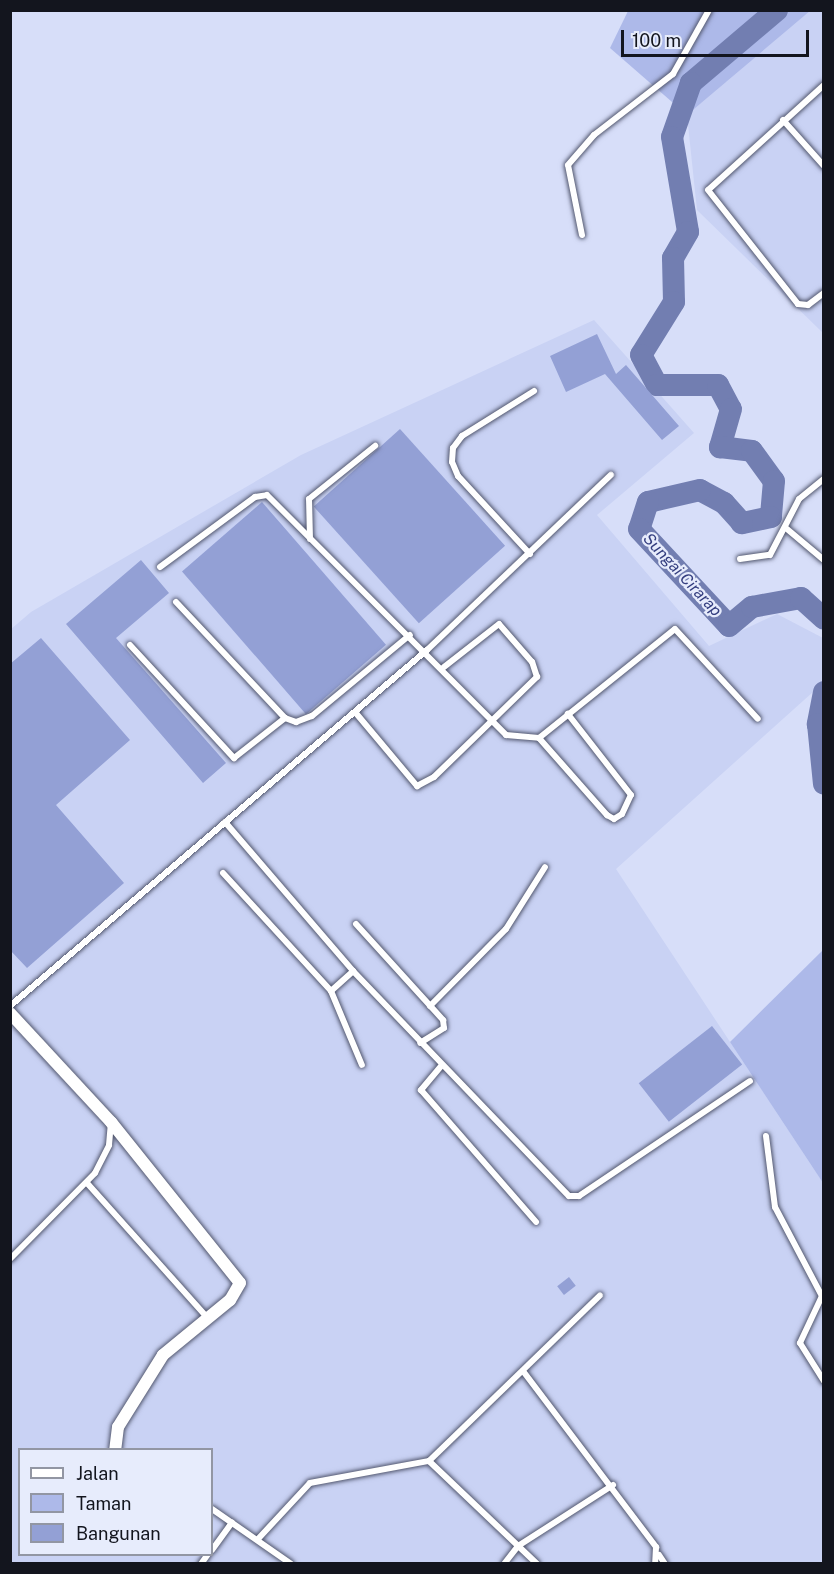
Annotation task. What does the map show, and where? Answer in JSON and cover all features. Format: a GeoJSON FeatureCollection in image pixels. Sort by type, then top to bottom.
{"type":"FeatureCollection","features":[{"type":"Feature","properties":{"kind":"street"},"geometry":{"type":"LineString","coordinates":[[10,1013],[111,1122],[237,1276],[237,1291],[163,1355],[118,1427],[115,1448]]}},
{"type":"Feature","properties":{"kind":"lane"},"geometry":{"type":"LineString","coordinates":[[582,235],[568,165],[579,148],[673,74],[709,10]]}},
{"type":"Feature","properties":{"kind":"lane"},"geometry":{"type":"LineString","coordinates":[[824,85],[713,180],[711,200],[798,304],[808,305],[824,293]]}},
{"type":"Feature","properties":{"kind":"lane"},"geometry":{"type":"LineString","coordinates":[[783,120],[824,166]]}},
{"type":"Feature","properties":{"kind":"lane"},"geometry":{"type":"LineString","coordinates":[[530,554],[458,477],[452,462],[453,448],[462,436],[534,391]]}},
{"type":"Feature","properties":{"kind":"lane"},"geometry":{"type":"LineString","coordinates":[[310,539],[309,499],[375,446]]}},
{"type":"Feature","properties":{"kind":"lane"},"geometry":{"type":"LineString","coordinates":[[10,1006],[427,650],[530,554],[610,475]]}},
{"type":"Feature","properties":{"kind":"lane"},"geometry":{"type":"LineString","coordinates":[[740,559],[770,555],[787,529],[799,499],[824,479]]}},
{"type":"Feature","properties":{"kind":"lane"},"geometry":{"type":"LineString","coordinates":[[160,567],[261,494],[427,650],[492,724],[513,737],[539,738],[675,629],[758,719]]}},
{"type":"Feature","properties":{"kind":"lane"},"geometry":{"type":"LineString","coordinates":[[787,529],[824,560]]}},
{"type":"Feature","properties":{"kind":"lane"},"geometry":{"type":"LineString","coordinates":[[176,602],[285,718],[296,722],[312,716],[410,635]]}},
{"type":"Feature","properties":{"kind":"lane"},"geometry":{"type":"LineString","coordinates":[[354,712],[417,786],[434,777],[492,724],[537,677],[503,626],[489,628],[444,667]]}},
{"type":"Feature","properties":{"kind":"lane"},"geometry":{"type":"LineString","coordinates":[[130,645],[234,758],[285,718]]}},
{"type":"Feature","properties":{"kind":"lane"},"geometry":{"type":"LineString","coordinates":[[539,738],[607,815],[614,819],[622,814],[631,795],[568,714]]}},
{"type":"Feature","properties":{"kind":"lane"},"geometry":{"type":"LineString","coordinates":[[225,822],[353,970],[420,1043],[569,1196],[579,1196],[750,1081]]}},
{"type":"Feature","properties":{"kind":"lane"},"geometry":{"type":"LineString","coordinates":[[430,1006],[506,929],[545,867]]}},
{"type":"Feature","properties":{"kind":"lane"},"geometry":{"type":"LineString","coordinates":[[223,873],[331,991],[362,1065]]}},
{"type":"Feature","properties":{"kind":"lane"},"geometry":{"type":"LineString","coordinates":[[356,924],[445,1025],[420,1043]]}},
{"type":"Feature","properties":{"kind":"lane"},"geometry":{"type":"LineString","coordinates":[[331,991],[353,970]]}},
{"type":"Feature","properties":{"kind":"lane"},"geometry":{"type":"LineString","coordinates":[[442,1065],[421,1090],[536,1222]]}},
{"type":"Feature","properties":{"kind":"lane"},"geometry":{"type":"LineString","coordinates":[[10,1259],[87,1183],[109,1145],[111,1122]]}},
{"type":"Feature","properties":{"kind":"lane"},"geometry":{"type":"LineString","coordinates":[[766,1136],[775,1207],[822,1296],[800,1343],[824,1381]]}},
{"type":"Feature","properties":{"kind":"lane"},"geometry":{"type":"LineString","coordinates":[[87,1183],[207,1317]]}},
{"type":"Feature","properties":{"kind":"lane"},"geometry":{"type":"LineString","coordinates":[[258,1539],[310,1482],[429,1461],[600,1295]]}},
{"type":"Feature","properties":{"kind":"lane"},"geometry":{"type":"LineString","coordinates":[[523,1371],[613,1485],[665,1563]]}},
{"type":"Feature","properties":{"kind":"lane"},"geometry":{"type":"LineString","coordinates":[[429,1461],[537,1563]]}},
{"type":"Feature","properties":{"kind":"lane"},"geometry":{"type":"LineString","coordinates":[[504,1563],[518,1546],[613,1485]]}},
{"type":"Feature","properties":{"kind":"lane"},"geometry":{"type":"LineString","coordinates":[[213,1510],[291,1563]]}},
{"type":"Feature","properties":{"kind":"lane"},"geometry":{"type":"LineString","coordinates":[[213,1549],[232,1522]]}},
{"type":"Feature","properties":{"kind":"lane"},"geometry":{"type":"LineString","coordinates":[[654,1563],[659,1555]]}},
{"type":"Feature","properties":{"kind":"shaded area"},"geometry":{"type":"Polygon","coordinates":[[[810,11],[823,11],[823,333],[697,210],[687,115],[810,11]]]}},
{"type":"Feature","properties":{"kind":"shaded area"},"geometry":{"type":"Polygon","coordinates":[[[594,320],[694,433],[597,515],[709,646],[777,614],[823,638],[823,683],[616,869],[823,1183],[823,1563],[11,1563],[10,630],[31,612],[301,455],[594,320]]]}},
{"type":"Feature","properties":{"kind":"green space"},"geometry":{"type":"Polygon","coordinates":[[[628,11],[810,11],[687,115],[610,48],[628,11]]]}},
{"type":"Feature","properties":{"kind":"green space"},"geometry":{"type":"Polygon","coordinates":[[[823,950],[823,1183],[730,1042],[823,950]]]}},
{"type":"Feature","properties":{"kind":"building"},"geometry":{"type":"Polygon","coordinates":[[[597,334],[616,374],[626,365],[679,426],[662,440],[605,374],[566,392],[550,356],[597,334]]]}},
{"type":"Feature","properties":{"kind":"building"},"geometry":{"type":"Polygon","coordinates":[[[400,429],[505,546],[419,623],[314,507],[400,429]]]}},
{"type":"Feature","properties":{"kind":"building"},"geometry":{"type":"Polygon","coordinates":[[[262,502],[386,645],[306,714],[182,572],[262,502]]]}},
{"type":"Feature","properties":{"kind":"building"},"geometry":{"type":"Polygon","coordinates":[[[141,560],[169,593],[116,638],[226,763],[203,783],[66,624],[141,560]]]}},
{"type":"Feature","properties":{"kind":"building"},"geometry":{"type":"Polygon","coordinates":[[[41,638],[130,740],[56,805],[124,883],[27,968],[10,950],[10,664],[41,638]]]}},
{"type":"Feature","properties":{"kind":"building"},"geometry":{"type":"Polygon","coordinates":[[[712,1026],[742,1065],[669,1122],[639,1083],[712,1026]]]}},
{"type":"Feature","properties":{"kind":"building"},"geometry":{"type":"Polygon","coordinates":[[[569,1277],[576,1286],[564,1295],[557,1286],[569,1277]]]}},
{"type":"Feature","properties":{"kind":"waterway","name":"Sungai Cirarap"},"geometry":{"type":"LineString","coordinates":[[777,10],[691,83],[672,137],[688,232],[673,258],[674,302],[641,355],[657,385],[718,385],[731,409],[720,447],[752,451],[774,481],[771,517],[742,523],[724,503],[700,490],[648,502],[639,529],[729,626],[752,607],[801,598],[824,619]]}},
{"type":"Feature","properties":{"kind":"waterway","name":"Sungai Cirarap"},"geometry":{"type":"LineString","coordinates":[[824,692],[818,724],[824,784]]}}]}
